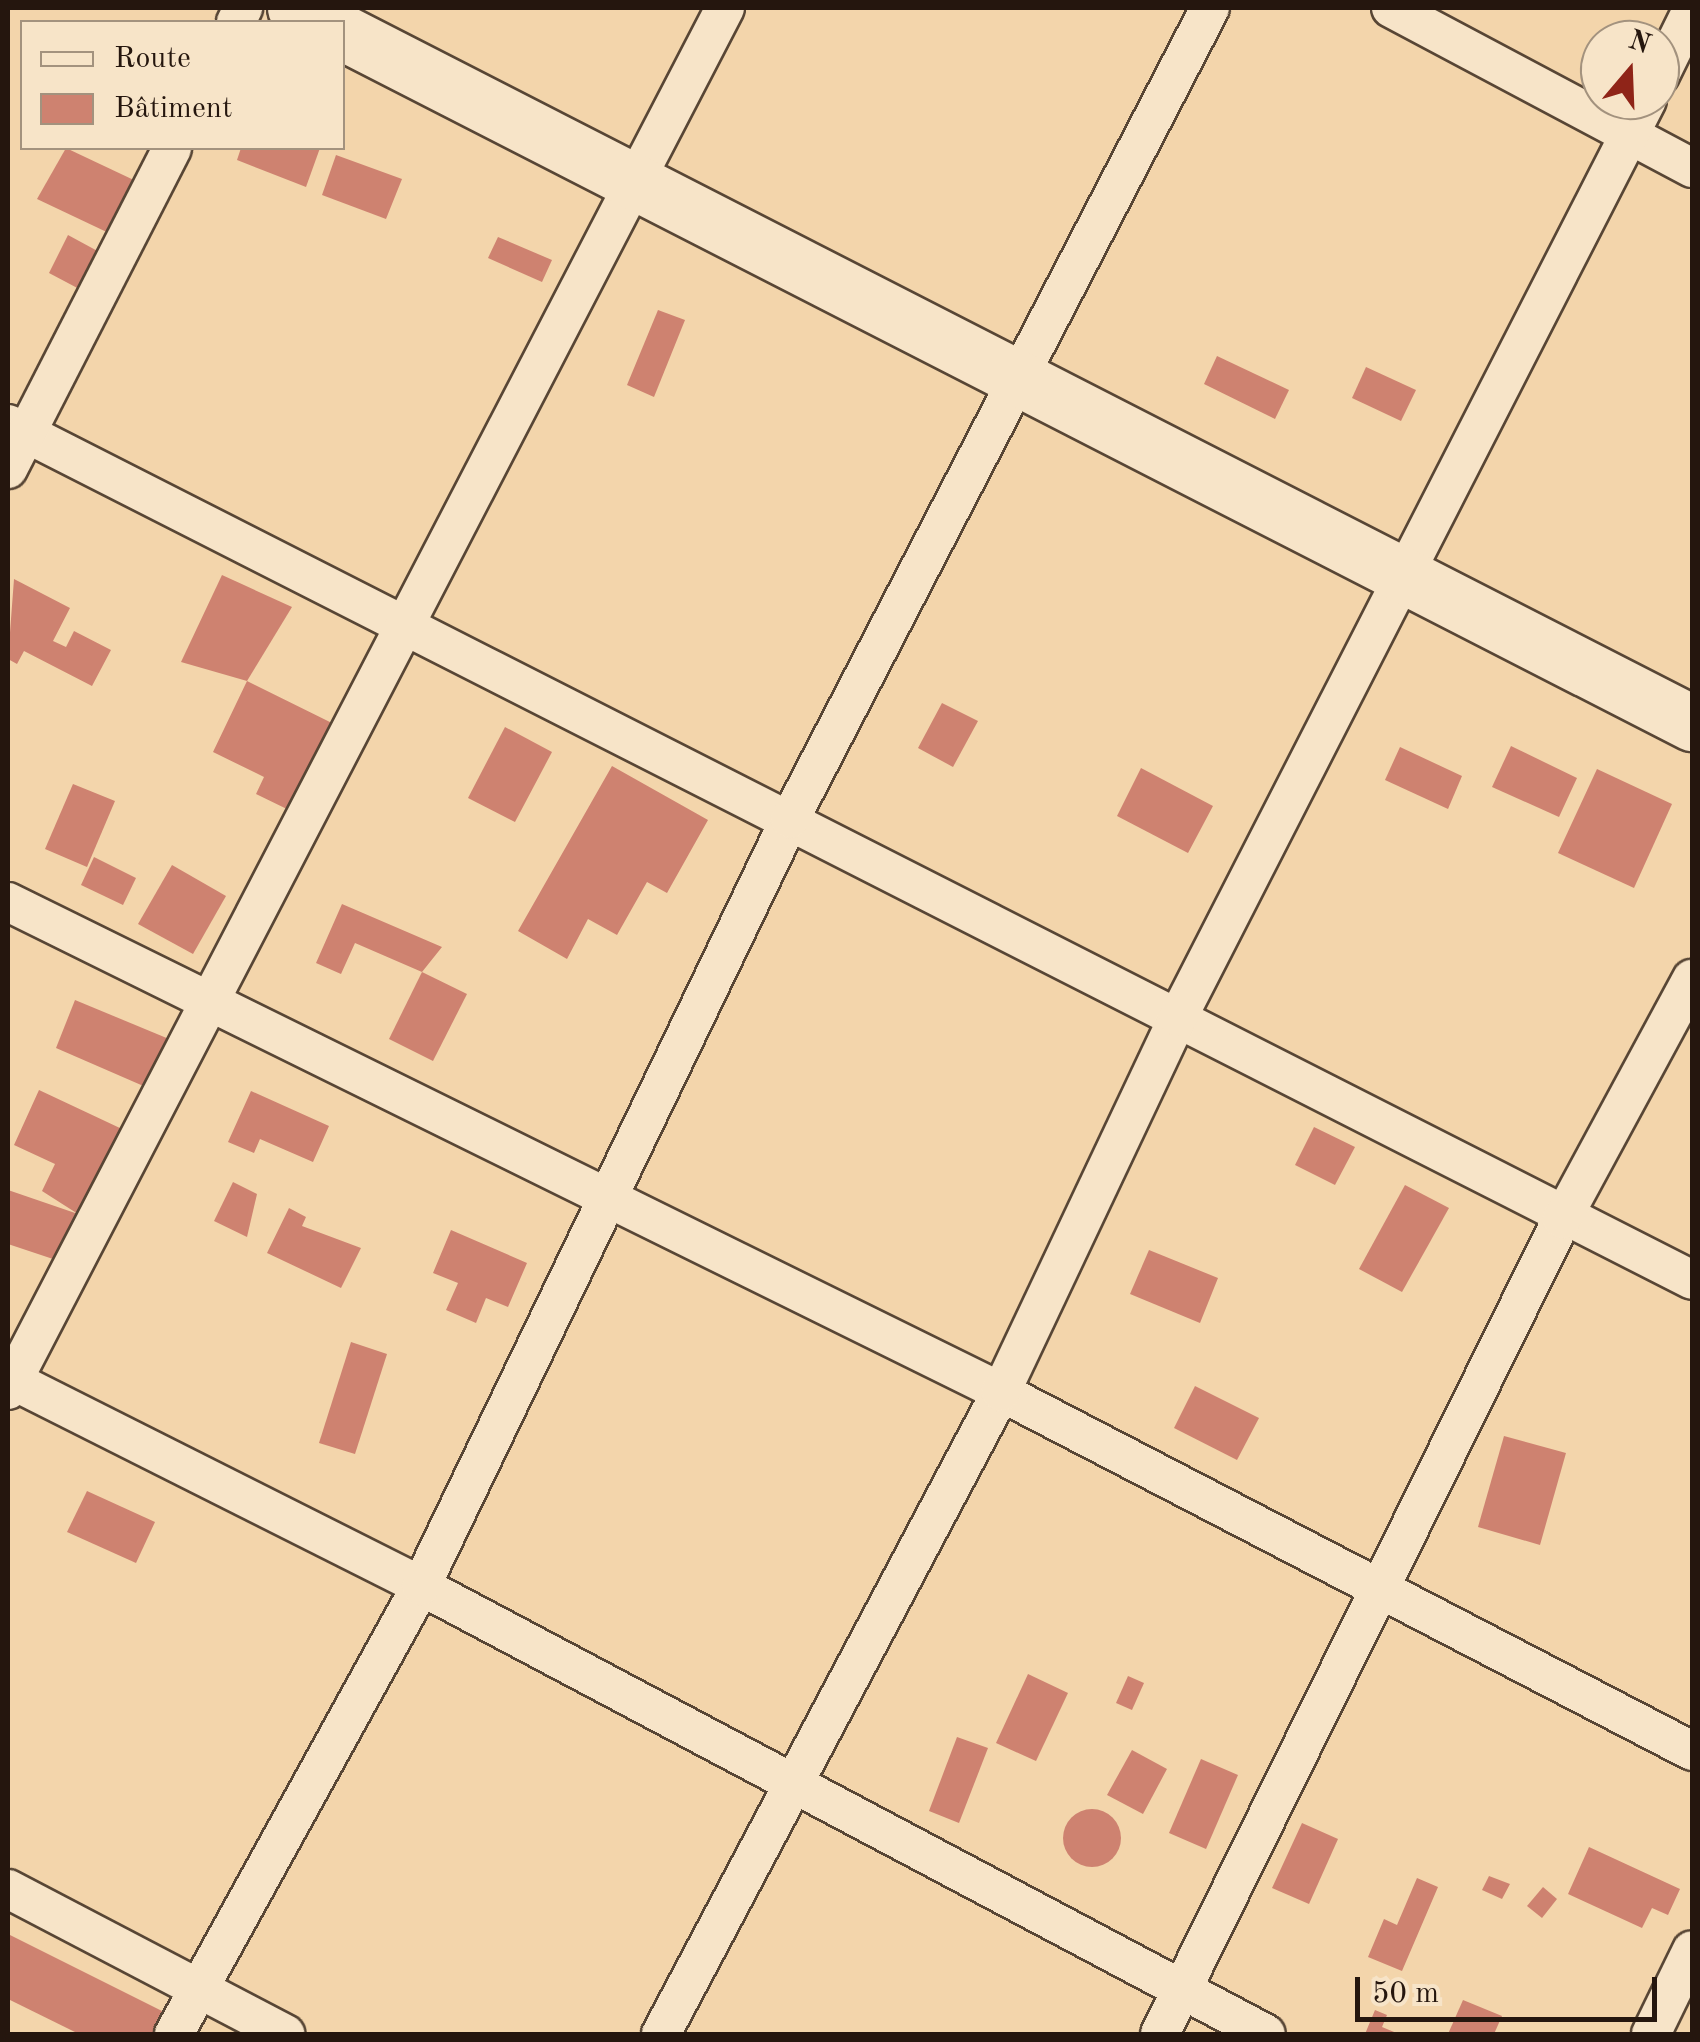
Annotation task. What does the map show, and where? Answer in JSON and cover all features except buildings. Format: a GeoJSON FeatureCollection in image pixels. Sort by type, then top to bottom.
{"type":"FeatureCollection","features":[{"type":"Feature","properties":{"kind":"street"},"geometry":{"type":"LineString","coordinates":[[295,8],[320,20]]}},
{"type":"Feature","properties":{"kind":"street"},"geometry":{"type":"LineString","coordinates":[[725,8],[638,182],[202,1002],[9,1383],[421,1586],[792,1790],[1266,2034]]}},
{"type":"Feature","properties":{"kind":"street"},"geometry":{"type":"LineString","coordinates":[[174,2034],[421,1586],[600,1200],[790,819],[1210,8]]}},
{"type":"Feature","properties":{"kind":"street"},"geometry":{"type":"LineString","coordinates":[[1391,8],[1692,168]]}},
{"type":"Feature","properties":{"kind":"street"},"geometry":{"type":"LineString","coordinates":[[1680,34],[1692,10]]}},
{"type":"Feature","properties":{"kind":"street"},"geometry":{"type":"LineString","coordinates":[[345,34],[1692,723]]}},
{"type":"Feature","properties":{"kind":"street"},"geometry":{"type":"LineString","coordinates":[[661,2034],[1001,1392],[1178,1017],[1400,573],[1637,120]]}},
{"type":"Feature","properties":{"kind":"street"},"geometry":{"type":"LineString","coordinates":[[8,469],[17,430],[171,150]]}},
{"type":"Feature","properties":{"kind":"street"},"geometry":{"type":"LineString","coordinates":[[17,430],[790,819],[1562,1218],[1692,1280]]}},
{"type":"Feature","properties":{"kind":"street"},"geometry":{"type":"LineString","coordinates":[[8,902],[600,1200],[1001,1392],[1692,1751]]}},
{"type":"Feature","properties":{"kind":"street"},"geometry":{"type":"LineString","coordinates":[[1160,2034],[1383,1593],[1562,1218],[1692,979]]}},
{"type":"Feature","properties":{"kind":"street"},"geometry":{"type":"LineString","coordinates":[[8,1889],[285,2034]]}},
{"type":"Feature","properties":{"kind":"street"},"geometry":{"type":"LineString","coordinates":[[1651,2034],[1692,1950]]}}]}
